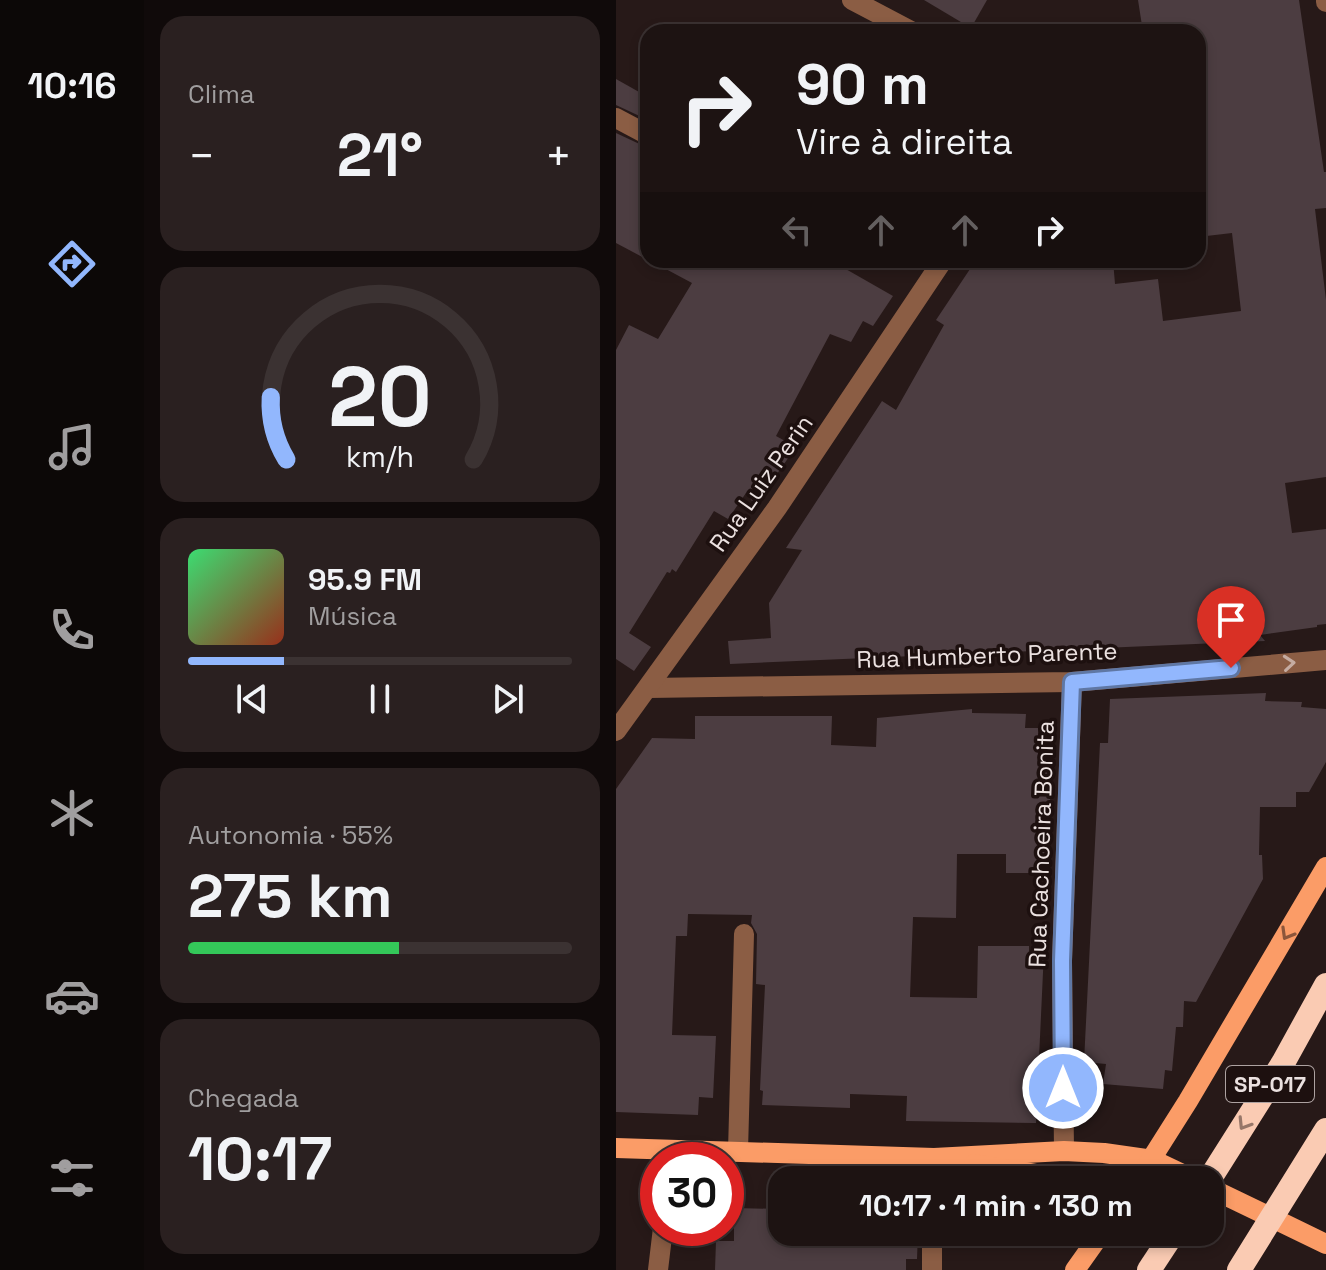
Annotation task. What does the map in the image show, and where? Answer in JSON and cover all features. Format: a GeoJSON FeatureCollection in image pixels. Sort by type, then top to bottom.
{"type":"FeatureCollection","features":[{"type":"Feature","properties":{"kind":"highway","name":"SP-017"},"geometry":{"type":"LineString","coordinates":[[1218,1166],[1283,1063],[1326,985]]}},
{"type":"Feature","properties":{"kind":"highway","name":"SP-017"},"geometry":{"type":"LineString","coordinates":[[1239,1270],[1326,1130]]}},
{"type":"Feature","properties":{"kind":"highway"},"geometry":{"type":"LineString","coordinates":[[1149,1270],[1165,1246]]}},
{"type":"Feature","properties":{"kind":"main road"},"geometry":{"type":"LineString","coordinates":[[1148,1166],[1326,867]]}},
{"type":"Feature","properties":{"kind":"main road"},"geometry":{"type":"LineString","coordinates":[[616,1148],[640,1151]]}},
{"type":"Feature","properties":{"kind":"main road"},"geometry":{"type":"LineString","coordinates":[[744,1151],[934,1158],[1064,1151],[1153,1160],[1166,1166]]}},
{"type":"Feature","properties":{"kind":"main road"},"geometry":{"type":"LineString","coordinates":[[934,1158],[985,1166]]}},
{"type":"Feature","properties":{"kind":"main road"},"geometry":{"type":"LineString","coordinates":[[1224,1195],[1323,1243]]}},
{"type":"Feature","properties":{"kind":"main road"},"geometry":{"type":"LineString","coordinates":[[1074,1270],[1082,1246]]}},
{"type":"Feature","properties":{"kind":"main road"},"geometry":{"type":"LineString","coordinates":[[1074,1270],[1092,1246]]}},
{"type":"Feature","properties":{"kind":"street"},"geometry":{"type":"LineString","coordinates":[[852,0],[898,24]]}},
{"type":"Feature","properties":{"kind":"street"},"geometry":{"type":"LineString","coordinates":[[616,118],[640,131]]}},
{"type":"Feature","properties":{"kind":"street","name":"Rua Luiz Perin"},"geometry":{"type":"LineString","coordinates":[[616,731],[622,708],[649,688],[777,508],[938,268]]}},
{"type":"Feature","properties":{"kind":"street","name":"Rua Humberto Parente"},"geometry":{"type":"LineString","coordinates":[[649,688],[1072,682],[1326,660]]}},
{"type":"Feature","properties":{"kind":"street","name":"Rua Cachoeira Bonita"},"geometry":{"type":"LineString","coordinates":[[1064,1151],[1062,961],[1072,682]]}},
{"type":"Feature","properties":{"kind":"street"},"geometry":{"type":"LineString","coordinates":[[738,1142],[744,934]]}},
{"type":"Feature","properties":{"kind":"street"},"geometry":{"type":"LineString","coordinates":[[934,1158],[934,1166]]}},
{"type":"Feature","properties":{"kind":"street"},"geometry":{"type":"LineString","coordinates":[[658,1270],[661,1246]]}},
{"type":"Feature","properties":{"kind":"street"},"geometry":{"type":"LineString","coordinates":[[932,1246],[932,1270]]}},
{"type":"Feature","properties":{"kind":"building"},"geometry":{"type":"Polygon","coordinates":[[[924,0],[987,0],[973,24],[964,24],[924,0]]]}},
{"type":"Feature","properties":{"kind":"building"},"geometry":{"type":"Polygon","coordinates":[[[1138,0],[1299,0],[1326,172],[1326,208],[1315,209],[1326,300],[1326,477],[1285,483],[1292,533],[1326,529],[1326,624],[1260,635],[1265,641],[730,664],[728,641],[771,638],[769,603],[802,550],[786,548],[882,401],[896,410],[944,325],[936,320],[971,268],[1114,268],[1115,284],[1158,279],[1163,321],[1241,311],[1232,233],[1206,236],[1206,24],[1142,24],[1138,0]]]}},
{"type":"Feature","properties":{"kind":"building"},"geometry":{"type":"Polygon","coordinates":[[[616,79],[640,92],[640,116],[616,105],[616,79]]]}},
{"type":"Feature","properties":{"kind":"building"},"geometry":{"type":"Polygon","coordinates":[[[616,133],[640,144],[640,256],[616,243],[616,133]]]}},
{"type":"Feature","properties":{"kind":"building"},"geometry":{"type":"Polygon","coordinates":[[[664,268],[844,268],[893,296],[873,326],[863,321],[851,342],[830,334],[776,436],[796,447],[755,505],[746,493],[728,519],[714,511],[676,572],[672,569],[670,573],[667,572],[629,633],[651,647],[634,671],[616,659],[616,350],[629,325],[658,339],[692,283],[664,268]]]}},
{"type":"Feature","properties":{"kind":"building"},"geometry":{"type":"Polygon","coordinates":[[[1266,693],[1265,701],[1302,702],[1301,707],[1326,709],[1326,762],[1309,792],[1296,792],[1296,807],[1260,807],[1259,855],[1262,855],[1263,879],[1196,1002],[1184,1001],[1183,1027],[1176,1027],[1172,1071],[1165,1070],[1163,1089],[1103,1084],[1106,1064],[1084,1062],[1100,743],[1108,743],[1110,699],[1266,693]]]}},
{"type":"Feature","properties":{"kind":"building"},"geometry":{"type":"Polygon","coordinates":[[[972,709],[972,713],[1026,714],[1025,728],[1038,728],[1038,755],[1052,755],[1047,873],[1006,873],[1006,854],[957,854],[956,918],[913,917],[910,997],[977,998],[978,946],[1029,946],[1029,951],[1044,951],[1036,1123],[906,1121],[907,1096],[850,1094],[850,1108],[762,1105],[765,985],[756,984],[757,934],[751,923],[752,915],[688,914],[687,936],[676,936],[672,1035],[716,1036],[713,1098],[699,1097],[698,1115],[616,1112],[616,789],[652,738],[695,739],[695,716],[832,716],[831,745],[876,747],[877,718],[972,709]]]}},
{"type":"Feature","properties":{"kind":"building"},"geometry":{"type":"Polygon","coordinates":[[[744,1208],[768,1209],[768,1246],[917,1246],[917,1259],[906,1259],[906,1270],[715,1270],[716,1246],[744,1246],[744,1208]]]}},
{"type":"Feature","properties":{"kind":"route"},"geometry":{"type":"LineString","coordinates":[[1063,1088],[1062,961],[1072,682],[1231,668]]}}]}
